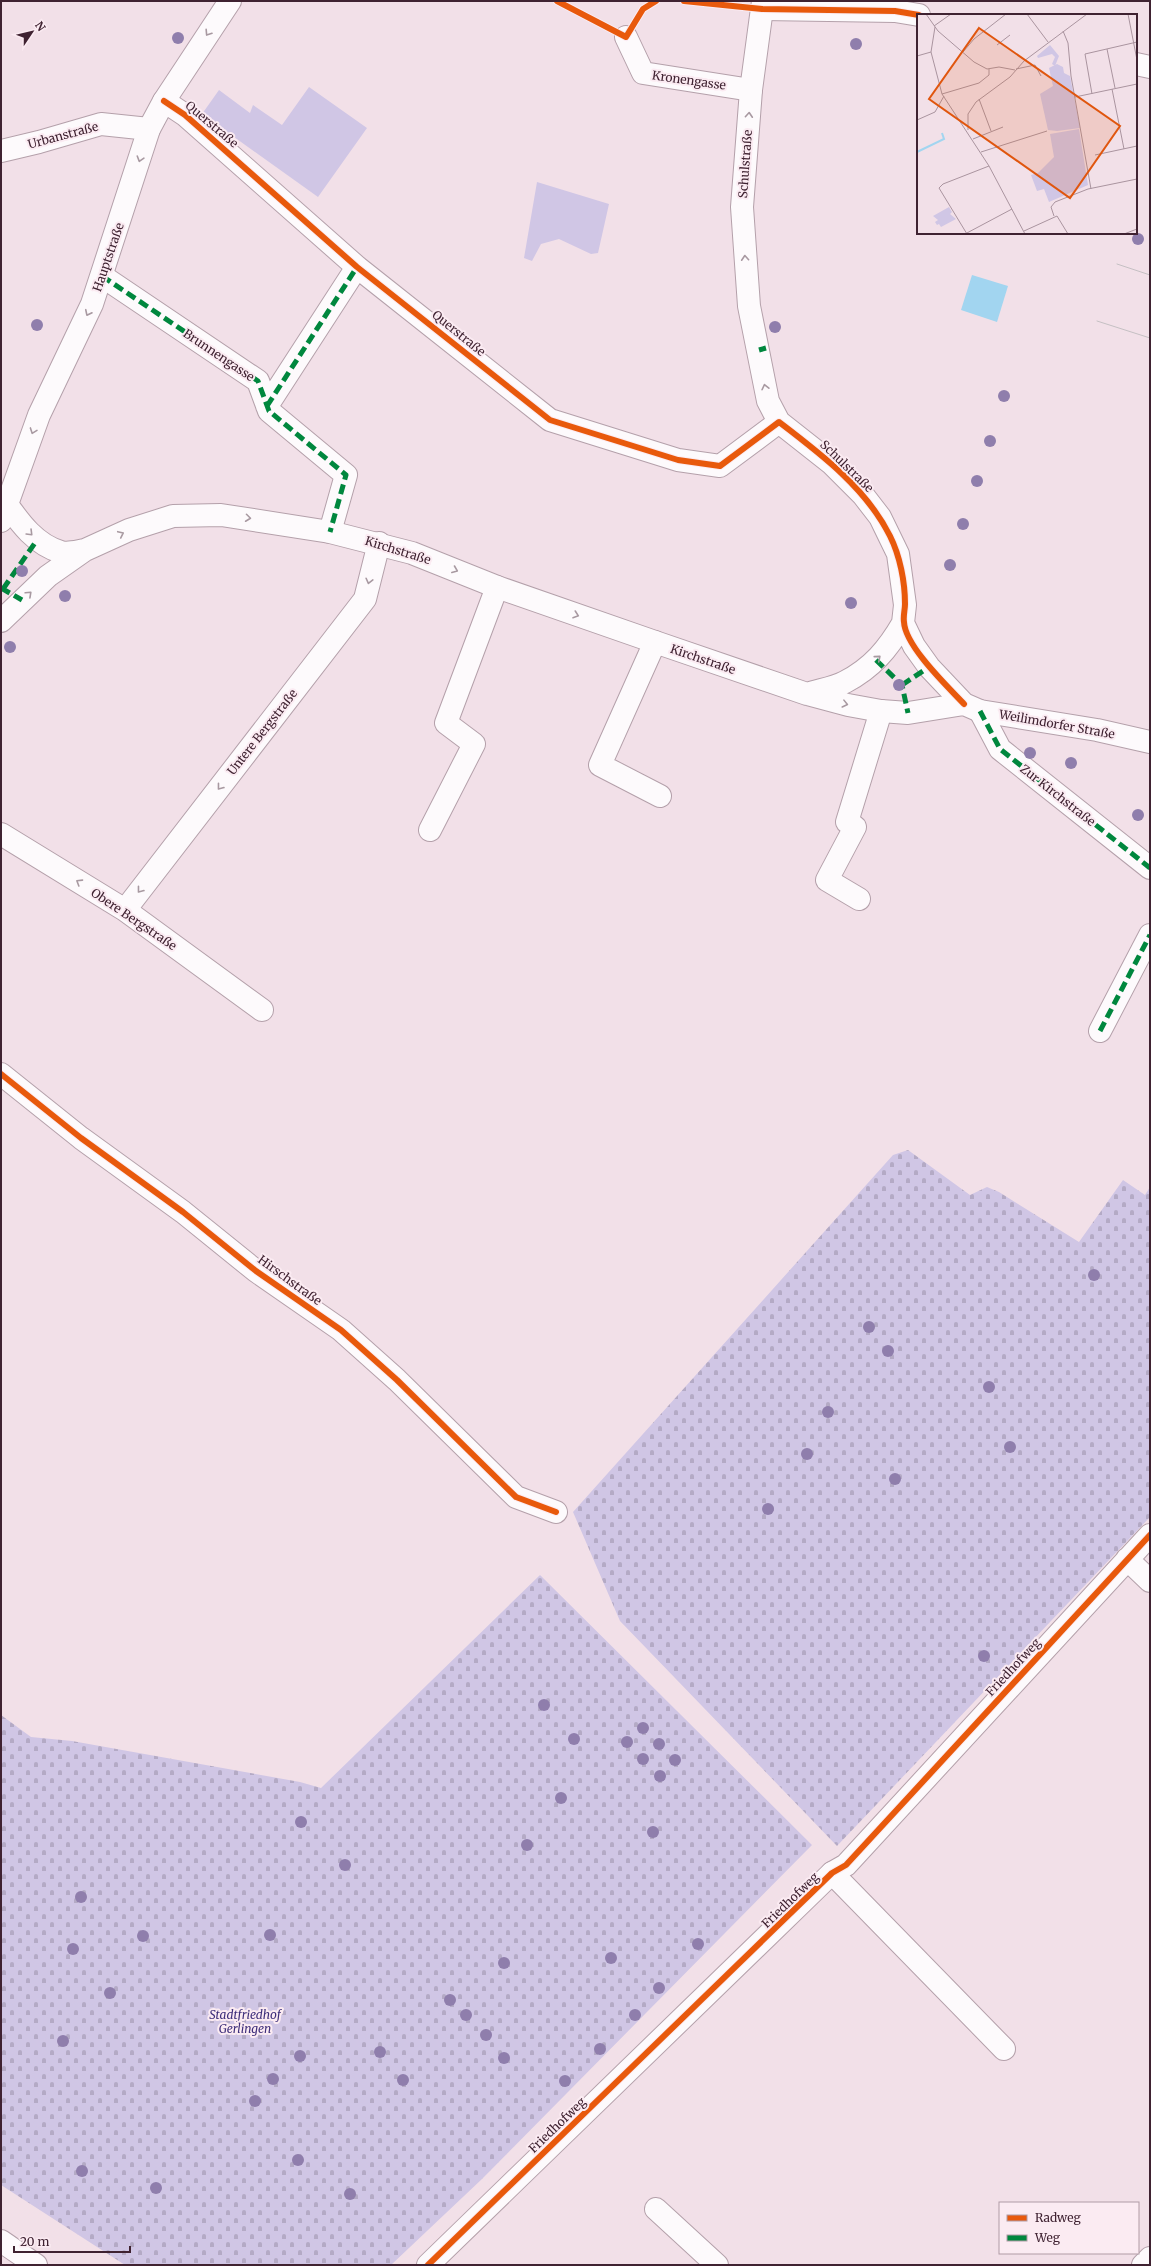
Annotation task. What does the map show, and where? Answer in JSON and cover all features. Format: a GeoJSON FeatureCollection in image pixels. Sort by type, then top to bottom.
{"type":"FeatureCollection","features":[{"type":"Feature","properties":{"kind":"street","name":"Hauptstraße"},"geometry":{"type":"LineString","coordinates":[[4,512],[38,415],[92,304],[150,129],[164,100],[230,1]]}},
{"type":"Feature","properties":{"kind":"street"},"geometry":{"type":"LineString","coordinates":[[763,5],[895,11],[917,15]]}},
{"type":"Feature","properties":{"kind":"street","name":"Schulstraße"},"geometry":{"type":"LineString","coordinates":[[763,5],[751,90],[742,207],[749,306],[762,349],[768,401],[779,422],[831,463],[863,495],[880,518],[898,554],[905,605],[904,624],[914,646],[929,666],[972,708]]}},
{"type":"Feature","properties":{"kind":"street","name":"Kronengasse"},"geometry":{"type":"LineString","coordinates":[[626,37],[643,73],[751,90]]}},
{"type":"Feature","properties":{"kind":"street"},"geometry":{"type":"LineString","coordinates":[[1137,64],[1150,68]]}},
{"type":"Feature","properties":{"kind":"street","name":"Querstraße"},"geometry":{"type":"LineString","coordinates":[[164,100],[203,130],[357,267],[550,420],[678,460],[720,466],[779,422]]}},
{"type":"Feature","properties":{"kind":"street","name":"Urbanstraße"},"geometry":{"type":"LineString","coordinates":[[1,151],[39,142],[101,124],[150,129]]}},
{"type":"Feature","properties":{"kind":"street"},"geometry":{"type":"LineString","coordinates":[[267,406],[357,267]]}},
{"type":"Feature","properties":{"kind":"street","name":"Brunnengasse"},"geometry":{"type":"LineString","coordinates":[[102,276],[258,381],[269,411],[346,475],[330,532]]}},
{"type":"Feature","properties":{"kind":"street"},"geometry":{"type":"LineString","coordinates":[[4,512],[19,522],[38,540],[62,552],[86,550]]}},
{"type":"Feature","properties":{"kind":"street","name":"Kirchstraße"},"geometry":{"type":"LineString","coordinates":[[1,621],[48,576],[86,550],[129,530],[173,516],[221,515],[330,532],[412,552],[497,587],[807,694],[881,711],[908,713],[972,708]]}},
{"type":"Feature","properties":{"kind":"street","name":"Untere Bergstraße"},"geometry":{"type":"LineString","coordinates":[[125,910],[365,599],[379,543]]}},
{"type":"Feature","properties":{"kind":"street"},"geometry":{"type":"LineString","coordinates":[[430,830],[474,744],[446,723],[497,587]]}},
{"type":"Feature","properties":{"kind":"street"},"geometry":{"type":"LineString","coordinates":[[807,694],[845,682],[876,660],[889,648],[904,624]]}},
{"type":"Feature","properties":{"kind":"street"},"geometry":{"type":"LineString","coordinates":[[655,642],[600,765],[660,796]]}},
{"type":"Feature","properties":{"kind":"street","name":"Weilimdorfer Straße"},"geometry":{"type":"LineString","coordinates":[[972,708],[1097,730],[1150,742]]}},
{"type":"Feature","properties":{"kind":"street","name":"Zur Kirchstraße"},"geometry":{"type":"LineString","coordinates":[[972,708],[1000,749],[1150,868]]}},
{"type":"Feature","properties":{"kind":"street"},"geometry":{"type":"LineString","coordinates":[[858,899],[827,880],[854,827],[847,822],[881,711]]}},
{"type":"Feature","properties":{"kind":"street","name":"Obere Bergstraße"},"geometry":{"type":"LineString","coordinates":[[1,834],[125,910],[262,1010]]}},
{"type":"Feature","properties":{"kind":"street"},"geometry":{"type":"LineString","coordinates":[[1100,1031],[1150,935]]}},
{"type":"Feature","properties":{"kind":"street","name":"Hirschstraße"},"geometry":{"type":"LineString","coordinates":[[1,1074],[81,1138],[183,1212],[256,1271],[341,1330],[397,1380],[516,1497],[556,1512]]}},
{"type":"Feature","properties":{"kind":"street","name":"Friedhofweg"},"geometry":{"type":"LineString","coordinates":[[428,2265],[832,1874],[846,1865],[1150,1535]]}},
{"type":"Feature","properties":{"kind":"street"},"geometry":{"type":"LineString","coordinates":[[1127,1559],[1150,1581]]}},
{"type":"Feature","properties":{"kind":"street","name":"Friedhofweg"},"geometry":{"type":"LineString","coordinates":[[832,1874],[1004,2049]]}},
{"type":"Feature","properties":{"kind":"street"},"geometry":{"type":"LineString","coordinates":[[656,2209],[717,2265]]}},
{"type":"Feature","properties":{"kind":"street"},"geometry":{"type":"LineString","coordinates":[[1,2242],[36,2265]]}},
{"type":"Feature","properties":{"kind":"street"},"geometry":{"type":"LineString","coordinates":[[1143,2265],[1150,2258]]}},
{"type":"Feature","properties":{"kind":"green space"},"geometry":{"type":"Polygon","coordinates":[[[309,87],[367,128],[318,197],[202,114],[219,90],[250,113],[253,105],[282,125],[309,87]]]}},
{"type":"Feature","properties":{"kind":"green space"},"geometry":{"type":"Polygon","coordinates":[[[537,182],[609,204],[598,253],[591,254],[559,239],[541,244],[532,261],[524,258],[537,182]]]}},
{"type":"Feature","properties":{"kind":"green space"},"geometry":{"type":"Polygon","coordinates":[[[908,1150],[970,1195],[987,1187],[999,1192],[1079,1242],[1123,1180],[1145,1195],[1150,1187],[1150,1517],[837,1846],[620,1621],[573,1512],[893,1155],[908,1150]]]}},
{"type":"Feature","properties":{"kind":"green space","name":"Stadtfriedhof Gerlingen"},"geometry":{"type":"Polygon","coordinates":[[[540,1575],[812,1845],[482,2179],[391,2265],[125,2265],[1,2185],[1,1715],[31,1737],[72,1741],[300,1782],[321,1788],[540,1575]]]}},
{"type":"Feature","properties":{"kind":"water"},"geometry":{"type":"Polygon","coordinates":[[[972,275],[1008,286],[997,322],[961,310],[972,275]]]}},
{"type":"Feature","properties":{"kind":"tram line"},"geometry":{"type":"LineString","coordinates":[[1117,264],[1150,275]]}},
{"type":"Feature","properties":{"kind":"tram line"},"geometry":{"type":"LineString","coordinates":[[1097,321],[1150,338]]}},
{"type":"Feature","properties":{"kind":"marked path"},"geometry":{"type":"LineString","coordinates":[[267,406],[357,267]]}},
{"type":"Feature","properties":{"kind":"marked path"},"geometry":{"type":"LineString","coordinates":[[102,276],[258,381],[269,411],[346,475],[330,532]]}},
{"type":"Feature","properties":{"kind":"marked path"},"geometry":{"type":"LineString","coordinates":[[759,350],[766,348]]}},
{"type":"Feature","properties":{"kind":"marked path"},"geometry":{"type":"LineString","coordinates":[[3,589],[37,540]]}},
{"type":"Feature","properties":{"kind":"marked path"},"geometry":{"type":"LineString","coordinates":[[1,588],[22,600]]}},
{"type":"Feature","properties":{"kind":"marked path"},"geometry":{"type":"LineString","coordinates":[[876,660],[902,685],[908,713]]}},
{"type":"Feature","properties":{"kind":"marked path"},"geometry":{"type":"LineString","coordinates":[[902,685],[929,667]]}},
{"type":"Feature","properties":{"kind":"marked path"},"geometry":{"type":"LineString","coordinates":[[980,711],[1000,749],[1150,868]]}},
{"type":"Feature","properties":{"kind":"marked path"},"geometry":{"type":"LineString","coordinates":[[1100,1031],[1150,935]]}},
{"type":"Feature","properties":{"kind":"cycle path"},"geometry":{"type":"LineString","coordinates":[[557,1],[626,37],[643,9],[656,1]]}},
{"type":"Feature","properties":{"kind":"cycle path"},"geometry":{"type":"LineString","coordinates":[[684,1],[762,9],[895,11],[917,15]]}},
{"type":"Feature","properties":{"kind":"cycle path"},"geometry":{"type":"LineString","coordinates":[[164,101],[185,115],[357,267],[550,420],[678,460],[720,466],[779,422],[826,459],[841,473],[868,502],[880,519],[894,544],[901,569],[905,596],[904,620],[906,632],[928,666],[964,704]]}},
{"type":"Feature","properties":{"kind":"cycle path"},"geometry":{"type":"LineString","coordinates":[[1,1074],[81,1138],[183,1212],[256,1271],[341,1330],[397,1380],[516,1497],[556,1512]]}},
{"type":"Feature","properties":{"kind":"cycle path"},"geometry":{"type":"LineString","coordinates":[[428,2265],[832,1873],[846,1865],[1150,1535]]}}]}
